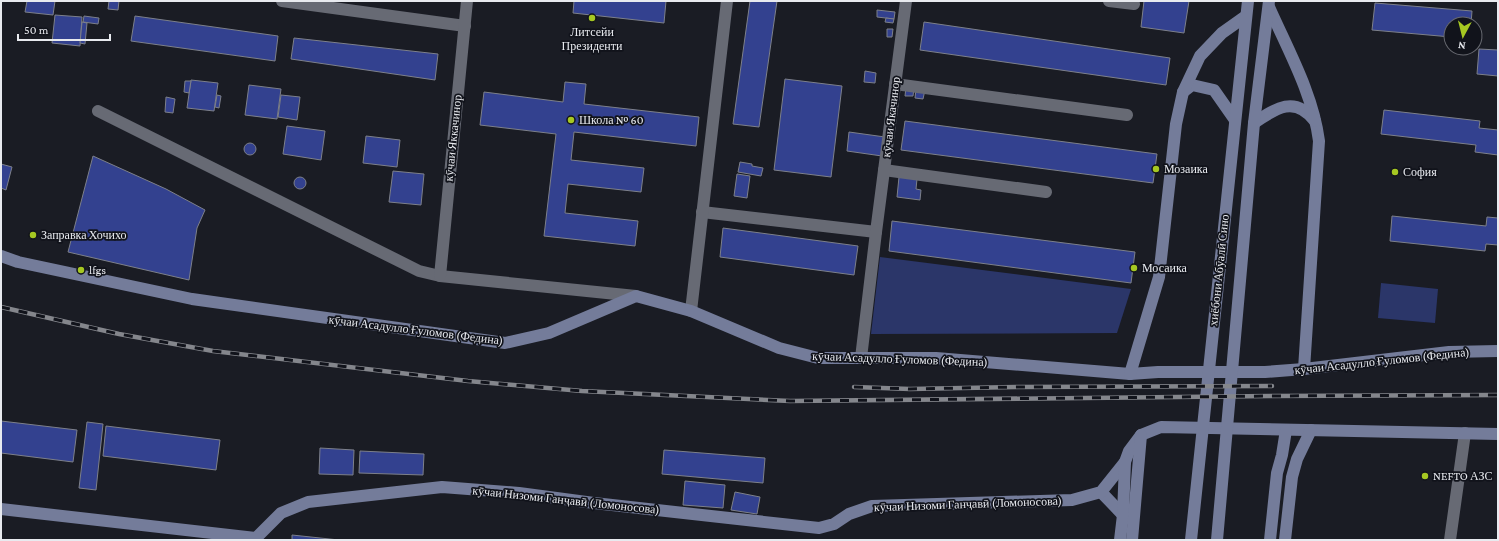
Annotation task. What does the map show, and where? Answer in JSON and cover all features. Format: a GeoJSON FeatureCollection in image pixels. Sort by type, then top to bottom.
{"type":"FeatureCollection","features":[{"type":"Feature","properties":{"kind":"street"},"geometry":{"type":"LineString","coordinates":[[282,1],[465,26]]}},
{"type":"Feature","properties":{"kind":"street","name":"кӯчаи Яккачинор"},"geometry":{"type":"LineString","coordinates":[[440,276],[467,1]]}},
{"type":"Feature","properties":{"kind":"street"},"geometry":{"type":"LineString","coordinates":[[691,311],[727,1]]}},
{"type":"Feature","properties":{"kind":"street","name":"кӯчаи Якачинор"},"geometry":{"type":"LineString","coordinates":[[861,358],[906,1]]}},
{"type":"Feature","properties":{"kind":"street"},"geometry":{"type":"LineString","coordinates":[[1109,1],[1134,4]]}},
{"type":"Feature","properties":{"kind":"street","name":"хиёбони Абӯалӣ Сино"},"geometry":{"type":"LineString","coordinates":[[1191,540],[1248,1]]}},
{"type":"Feature","properties":{"kind":"street"},"geometry":{"type":"LineString","coordinates":[[1269,4],[1304,85],[1317,124],[1319,141],[1304,369]]}},
{"type":"Feature","properties":{"kind":"street","name":"хиёбони Абӯалӣ Сино"},"geometry":{"type":"LineString","coordinates":[[1217,540],[1254,123],[1269,4]]}},
{"type":"Feature","properties":{"kind":"street"},"geometry":{"type":"LineString","coordinates":[[1130,374],[1160,277],[1176,124],[1183,92],[1200,56],[1222,33],[1246,16]]}},
{"type":"Feature","properties":{"kind":"street"},"geometry":{"type":"LineString","coordinates":[[895,84],[1127,115]]}},
{"type":"Feature","properties":{"kind":"street"},"geometry":{"type":"LineString","coordinates":[[1183,92],[1192,85],[1214,90],[1235,120]]}},
{"type":"Feature","properties":{"kind":"street"},"geometry":{"type":"LineString","coordinates":[[1254,123],[1284,106],[1297,106],[1309,113],[1317,124]]}},
{"type":"Feature","properties":{"kind":"street"},"geometry":{"type":"LineString","coordinates":[[98,111],[419,271],[440,276],[636,296]]}},
{"type":"Feature","properties":{"kind":"street"},"geometry":{"type":"LineString","coordinates":[[884,170],[1046,192]]}},
{"type":"Feature","properties":{"kind":"street"},"geometry":{"type":"LineString","coordinates":[[702,212],[876,232]]}},
{"type":"Feature","properties":{"kind":"street","name":"кӯчаи Асадулло Ғуломов (Федина)"},"geometry":{"type":"LineString","coordinates":[[1,256],[18,262],[192,299],[505,343],[548,333],[636,296],[691,311],[779,348],[818,358],[936,358],[1130,374],[1158,372],[1265,372],[1304,369],[1448,352],[1498,351]]}},
{"type":"Feature","properties":{"kind":"street"},"geometry":{"type":"LineString","coordinates":[[1123,515],[1101,492],[1125,462],[1129,452],[1141,435],[1161,427],[1498,434]]}},
{"type":"Feature","properties":{"kind":"street"},"geometry":{"type":"LineString","coordinates":[[1270,540],[1277,473],[1286,430]]}},
{"type":"Feature","properties":{"kind":"street"},"geometry":{"type":"LineString","coordinates":[[1285,540],[1292,477],[1297,459],[1311,430]]}},
{"type":"Feature","properties":{"kind":"street"},"geometry":{"type":"LineString","coordinates":[[1454,540],[1450,540],[1466,433]]}},
{"type":"Feature","properties":{"kind":"street"},"geometry":{"type":"LineString","coordinates":[[1132,540],[1141,435]]}},
{"type":"Feature","properties":{"kind":"street"},"geometry":{"type":"LineString","coordinates":[[1120,540],[1123,515],[1125,462]]}},
{"type":"Feature","properties":{"kind":"street","name":"кӯчаи Низоми Ганҷавӣ (Ломоносова)"},"geometry":{"type":"LineString","coordinates":[[1,509],[256,538],[282,513],[308,502],[442,487],[519,493],[594,503],[819,528],[834,524],[849,514],[872,506],[1072,500],[1101,492]]}},
{"type":"Feature","properties":{"kind":"shaded area"},"geometry":{"type":"Polygon","coordinates":[[[880,257],[1131,289],[1117,333],[871,334],[880,257]]]}},
{"type":"Feature","properties":{"kind":"shaded area"},"geometry":{"type":"Polygon","coordinates":[[[1381,283],[1438,289],[1435,323],[1378,318],[1381,283]]]}},
{"type":"Feature","properties":{"kind":"building"},"geometry":{"type":"Polygon","coordinates":[[[27,1],[55,1],[53,15],[25,12],[27,1]]]}},
{"type":"Feature","properties":{"kind":"building"},"geometry":{"type":"Polygon","coordinates":[[[109,1],[119,1],[118,10],[108,9],[109,1]]]}},
{"type":"Feature","properties":{"kind":"building"},"geometry":{"type":"Polygon","coordinates":[[[574,1],[666,1],[664,23],[573,13],[574,1]]]}},
{"type":"Feature","properties":{"kind":"building"},"geometry":{"type":"Polygon","coordinates":[[[750,1],[777,1],[759,127],[733,124],[750,1]]]}},
{"type":"Feature","properties":{"kind":"building"},"geometry":{"type":"Polygon","coordinates":[[[1144,1],[1189,1],[1184,33],[1141,27],[1144,1]]]}},
{"type":"Feature","properties":{"kind":"building"},"geometry":{"type":"Polygon","coordinates":[[[1375,3],[1472,11],[1472,16],[1443,16],[1443,36],[1372,30],[1375,3]]]}},
{"type":"Feature","properties":{"kind":"building"},"geometry":{"type":"Polygon","coordinates":[[[877,10],[895,12],[894,19],[877,17],[877,10]]]}},
{"type":"Feature","properties":{"kind":"building"},"geometry":{"type":"Polygon","coordinates":[[[55,15],[82,17],[80,46],[52,43],[55,15]]]}},
{"type":"Feature","properties":{"kind":"building"},"geometry":{"type":"Polygon","coordinates":[[[84,16],[99,18],[98,24],[83,22],[84,16]]]}},
{"type":"Feature","properties":{"kind":"building"},"geometry":{"type":"Polygon","coordinates":[[[135,16],[278,36],[275,61],[131,41],[135,16]]]}},
{"type":"Feature","properties":{"kind":"building"},"geometry":{"type":"Polygon","coordinates":[[[886,18],[894,19],[893,23],[885,22],[886,18]]]}},
{"type":"Feature","properties":{"kind":"building"},"geometry":{"type":"Polygon","coordinates":[[[82,22],[87,23],[85,44],[80,43],[82,22]]]}},
{"type":"Feature","properties":{"kind":"building"},"geometry":{"type":"Polygon","coordinates":[[[924,22],[1170,58],[1166,85],[920,50],[924,22]]]}},
{"type":"Feature","properties":{"kind":"building"},"geometry":{"type":"Polygon","coordinates":[[[887,29],[893,29],[892,37],[887,37],[887,29]]]}},
{"type":"Feature","properties":{"kind":"building"},"geometry":{"type":"Polygon","coordinates":[[[294,38],[438,54],[435,80],[291,59],[294,38]]]}},
{"type":"Feature","properties":{"kind":"building"},"geometry":{"type":"Polygon","coordinates":[[[1483,49],[1498,50],[1498,76],[1477,74],[1478,56],[1483,56],[1483,49]]]}},
{"type":"Feature","properties":{"kind":"building"},"geometry":{"type":"Polygon","coordinates":[[[865,71],[876,73],[875,83],[864,82],[865,71]]]}},
{"type":"Feature","properties":{"kind":"building"},"geometry":{"type":"Polygon","coordinates":[[[785,79],[842,86],[831,177],[774,170],[785,79]]]}},
{"type":"Feature","properties":{"kind":"building"},"geometry":{"type":"Polygon","coordinates":[[[191,80],[218,83],[214,111],[187,108],[191,80]]]}},
{"type":"Feature","properties":{"kind":"building"},"geometry":{"type":"Polygon","coordinates":[[[185,81],[191,81],[189,93],[184,92],[185,81]]]}},
{"type":"Feature","properties":{"kind":"building"},"geometry":{"type":"Polygon","coordinates":[[[565,82],[586,84],[584,104],[699,117],[696,146],[574,132],[571,160],[644,168],[641,192],[568,184],[565,213],[638,221],[635,246],[544,236],[556,134],[480,125],[484,92],[563,102],[565,82]]]}},
{"type":"Feature","properties":{"kind":"building"},"geometry":{"type":"Polygon","coordinates":[[[249,85],[281,89],[277,119],[245,115],[249,85]]]}},
{"type":"Feature","properties":{"kind":"building"},"geometry":{"type":"Polygon","coordinates":[[[906,87],[914,88],[913,96],[905,96],[906,87]]]}},
{"type":"Feature","properties":{"kind":"building"},"geometry":{"type":"Polygon","coordinates":[[[916,89],[925,90],[923,99],[915,98],[916,89]]]}},
{"type":"Feature","properties":{"kind":"building"},"geometry":{"type":"Polygon","coordinates":[[[217,95],[221,96],[219,108],[215,107],[217,95]]]}},
{"type":"Feature","properties":{"kind":"building"},"geometry":{"type":"Polygon","coordinates":[[[281,95],[300,97],[297,120],[278,117],[281,95]]]}},
{"type":"Feature","properties":{"kind":"building"},"geometry":{"type":"Polygon","coordinates":[[[166,97],[175,99],[173,113],[165,112],[166,97]]]}},
{"type":"Feature","properties":{"kind":"building"},"geometry":{"type":"Polygon","coordinates":[[[1384,110],[1480,121],[1479,128],[1498,130],[1498,155],[1475,152],[1476,145],[1381,134],[1384,110]]]}},
{"type":"Feature","properties":{"kind":"building"},"geometry":{"type":"Polygon","coordinates":[[[905,121],[1157,154],[1153,183],[901,150],[905,121]]]}},
{"type":"Feature","properties":{"kind":"building"},"geometry":{"type":"Polygon","coordinates":[[[287,126],[325,131],[321,160],[283,154],[287,126]]]}},
{"type":"Feature","properties":{"kind":"building"},"geometry":{"type":"Polygon","coordinates":[[[849,132],[885,137],[882,156],[847,151],[849,132]]]}},
{"type":"Feature","properties":{"kind":"building"},"geometry":{"type":"Polygon","coordinates":[[[366,136],[400,140],[397,167],[363,163],[366,136]]]}},
{"type":"Feature","properties":{"kind":"building"},"geometry":{"type":"Polygon","coordinates":[[[250,143],[254,145],[256,149],[254,153],[250,155],[246,153],[244,149],[246,145],[250,143]]]}},
{"type":"Feature","properties":{"kind":"building"},"geometry":{"type":"Polygon","coordinates":[[[93,156],[166,189],[205,210],[197,228],[189,280],[68,252],[93,156]]]}},
{"type":"Feature","properties":{"kind":"building"},"geometry":{"type":"Polygon","coordinates":[[[740,162],[763,168],[761,176],[738,172],[740,162]]]}},
{"type":"Feature","properties":{"kind":"building"},"geometry":{"type":"Polygon","coordinates":[[[1,164],[12,167],[6,190],[1,188],[1,164]]]}},
{"type":"Feature","properties":{"kind":"building"},"geometry":{"type":"Polygon","coordinates":[[[393,171],[424,174],[421,205],[389,202],[393,171]]]}},
{"type":"Feature","properties":{"kind":"building"},"geometry":{"type":"Polygon","coordinates":[[[737,174],[750,176],[747,198],[734,196],[737,174]]]}},
{"type":"Feature","properties":{"kind":"building"},"geometry":{"type":"Polygon","coordinates":[[[300,177],[304,179],[306,183],[304,187],[300,189],[296,187],[294,183],[296,179],[300,177]]]}},
{"type":"Feature","properties":{"kind":"building"},"geometry":{"type":"Polygon","coordinates":[[[899,177],[917,179],[916,189],[921,190],[920,200],[897,197],[899,177]]]}},
{"type":"Feature","properties":{"kind":"building"},"geometry":{"type":"Polygon","coordinates":[[[1392,216],[1486,226],[1487,217],[1498,218],[1498,245],[1486,244],[1485,251],[1390,241],[1392,216]]]}},
{"type":"Feature","properties":{"kind":"building"},"geometry":{"type":"Polygon","coordinates":[[[892,221],[1135,252],[1131,283],[889,251],[892,221]]]}},
{"type":"Feature","properties":{"kind":"building"},"geometry":{"type":"Polygon","coordinates":[[[723,228],[858,246],[854,275],[720,257],[723,228]]]}},
{"type":"Feature","properties":{"kind":"building"},"geometry":{"type":"Polygon","coordinates":[[[1,421],[77,430],[73,462],[1,453],[1,421]]]}},
{"type":"Feature","properties":{"kind":"building"},"geometry":{"type":"Polygon","coordinates":[[[87,422],[103,424],[96,490],[79,488],[87,422]]]}},
{"type":"Feature","properties":{"kind":"building"},"geometry":{"type":"Polygon","coordinates":[[[106,426],[220,440],[216,470],[103,456],[106,426]]]}},
{"type":"Feature","properties":{"kind":"building"},"geometry":{"type":"Polygon","coordinates":[[[320,448],[354,450],[353,475],[319,474],[320,448]]]}},
{"type":"Feature","properties":{"kind":"building"},"geometry":{"type":"Polygon","coordinates":[[[664,450],[765,458],[763,483],[662,474],[664,450]]]}},
{"type":"Feature","properties":{"kind":"building"},"geometry":{"type":"Polygon","coordinates":[[[360,451],[424,454],[423,475],[359,473],[360,451]]]}},
{"type":"Feature","properties":{"kind":"building"},"geometry":{"type":"Polygon","coordinates":[[[685,481],[725,485],[723,508],[683,505],[685,481]]]}},
{"type":"Feature","properties":{"kind":"building"},"geometry":{"type":"Polygon","coordinates":[[[735,492],[760,497],[757,514],[731,510],[735,492]]]}},
{"type":"Feature","properties":{"kind":"building"},"geometry":{"type":"Polygon","coordinates":[[[292,535],[339,540],[292,540],[292,535]]]}},
{"type":"Feature","properties":{"kind":"railway"},"geometry":{"type":"LineString","coordinates":[[1,307],[119,334],[213,351],[468,381],[582,391],[790,401],[1498,395]]}},
{"type":"Feature","properties":{"kind":"railway"},"geometry":{"type":"LineString","coordinates":[[854,387],[910,389],[1272,386]]}},
{"type":"Feature","properties":{"kind":"place","name":"Литсейи Президенти"},"geometry":{"type":"Point","coordinates":[592,18]}},
{"type":"Feature","properties":{"kind":"place","name":"Школа № 60"},"geometry":{"type":"Point","coordinates":[571,120]}},
{"type":"Feature","properties":{"kind":"place","name":"Мозаика"},"geometry":{"type":"Point","coordinates":[1156,169]}},
{"type":"Feature","properties":{"kind":"place","name":"София"},"geometry":{"type":"Point","coordinates":[1395,172]}},
{"type":"Feature","properties":{"kind":"place","name":"Заправка Хочихо"},"geometry":{"type":"Point","coordinates":[33,235]}},
{"type":"Feature","properties":{"kind":"place","name":"Мосаика"},"geometry":{"type":"Point","coordinates":[1134,268]}},
{"type":"Feature","properties":{"kind":"place","name":"lfgs"},"geometry":{"type":"Point","coordinates":[81,270]}},
{"type":"Feature","properties":{"kind":"place","name":"NEFTO АЗС"},"geometry":{"type":"Point","coordinates":[1425,476]}}]}
